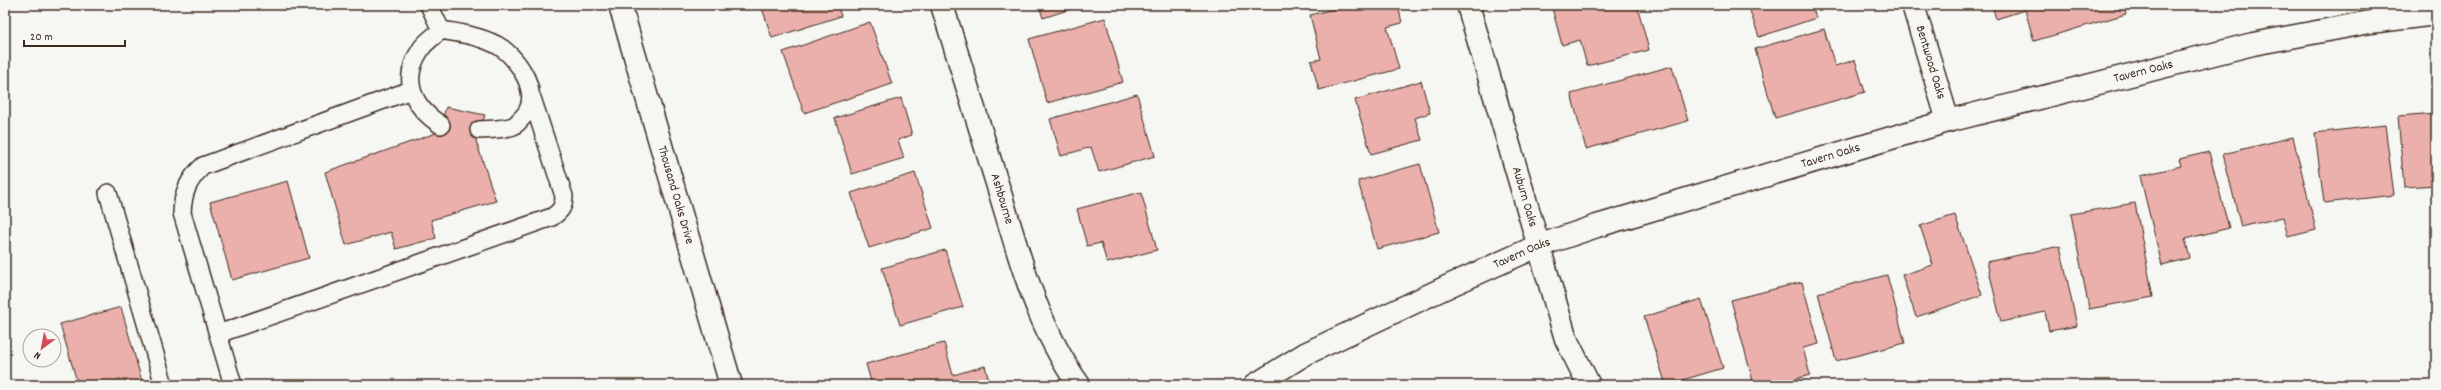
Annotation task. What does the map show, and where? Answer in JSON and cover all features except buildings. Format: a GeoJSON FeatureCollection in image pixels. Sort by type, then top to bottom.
{"type":"FeatureCollection","features":[{"type":"Feature","properties":{"kind":"street","name":"Thousand Oaks Drive"},"geometry":{"type":"LineString","coordinates":[[620,5],[731,385]]}},
{"type":"Feature","properties":{"kind":"street","name":"Ashbourne"},"geometry":{"type":"LineString","coordinates":[[942,5],[1026,279],[1045,325],[1068,369],[1079,385]]}},
{"type":"Feature","properties":{"kind":"street","name":"Auburn Oaks"},"geometry":{"type":"LineString","coordinates":[[1468,5],[1566,339],[1589,385]]}},
{"type":"Feature","properties":{"kind":"street","name":"Bentwood Oaks"},"geometry":{"type":"LineString","coordinates":[[1913,5],[1948,121]]}},
{"type":"Feature","properties":{"kind":"street","name":"Tavern Oaks"},"geometry":{"type":"LineString","coordinates":[[1255,385],[1305,354],[1453,284],[1538,246],[1597,226],[1948,121],[2252,44],[2367,13],[2436,14]]}},
{"type":"Feature","properties":{"kind":"lane"},"geometry":{"type":"LineString","coordinates":[[429,5],[441,30]]}},
{"type":"Feature","properties":{"kind":"lane"},"geometry":{"type":"LineString","coordinates":[[441,30],[421,48],[412,68],[411,90],[413,97],[428,116],[441,124]]}},
{"type":"Feature","properties":{"kind":"lane"},"geometry":{"type":"LineString","coordinates":[[218,334],[552,217],[559,212],[564,204],[564,196],[532,98],[518,63],[498,46],[469,34],[441,30]]}},
{"type":"Feature","properties":{"kind":"lane"},"geometry":{"type":"LineString","coordinates":[[233,385],[182,212],[183,196],[190,178],[203,166],[411,90]]}},
{"type":"Feature","properties":{"kind":"lane"},"geometry":{"type":"LineString","coordinates":[[479,130],[514,126],[526,114],[532,98]]}},
{"type":"Feature","properties":{"kind":"lane"},"geometry":{"type":"LineString","coordinates":[[108,193],[164,385]]}}]}
